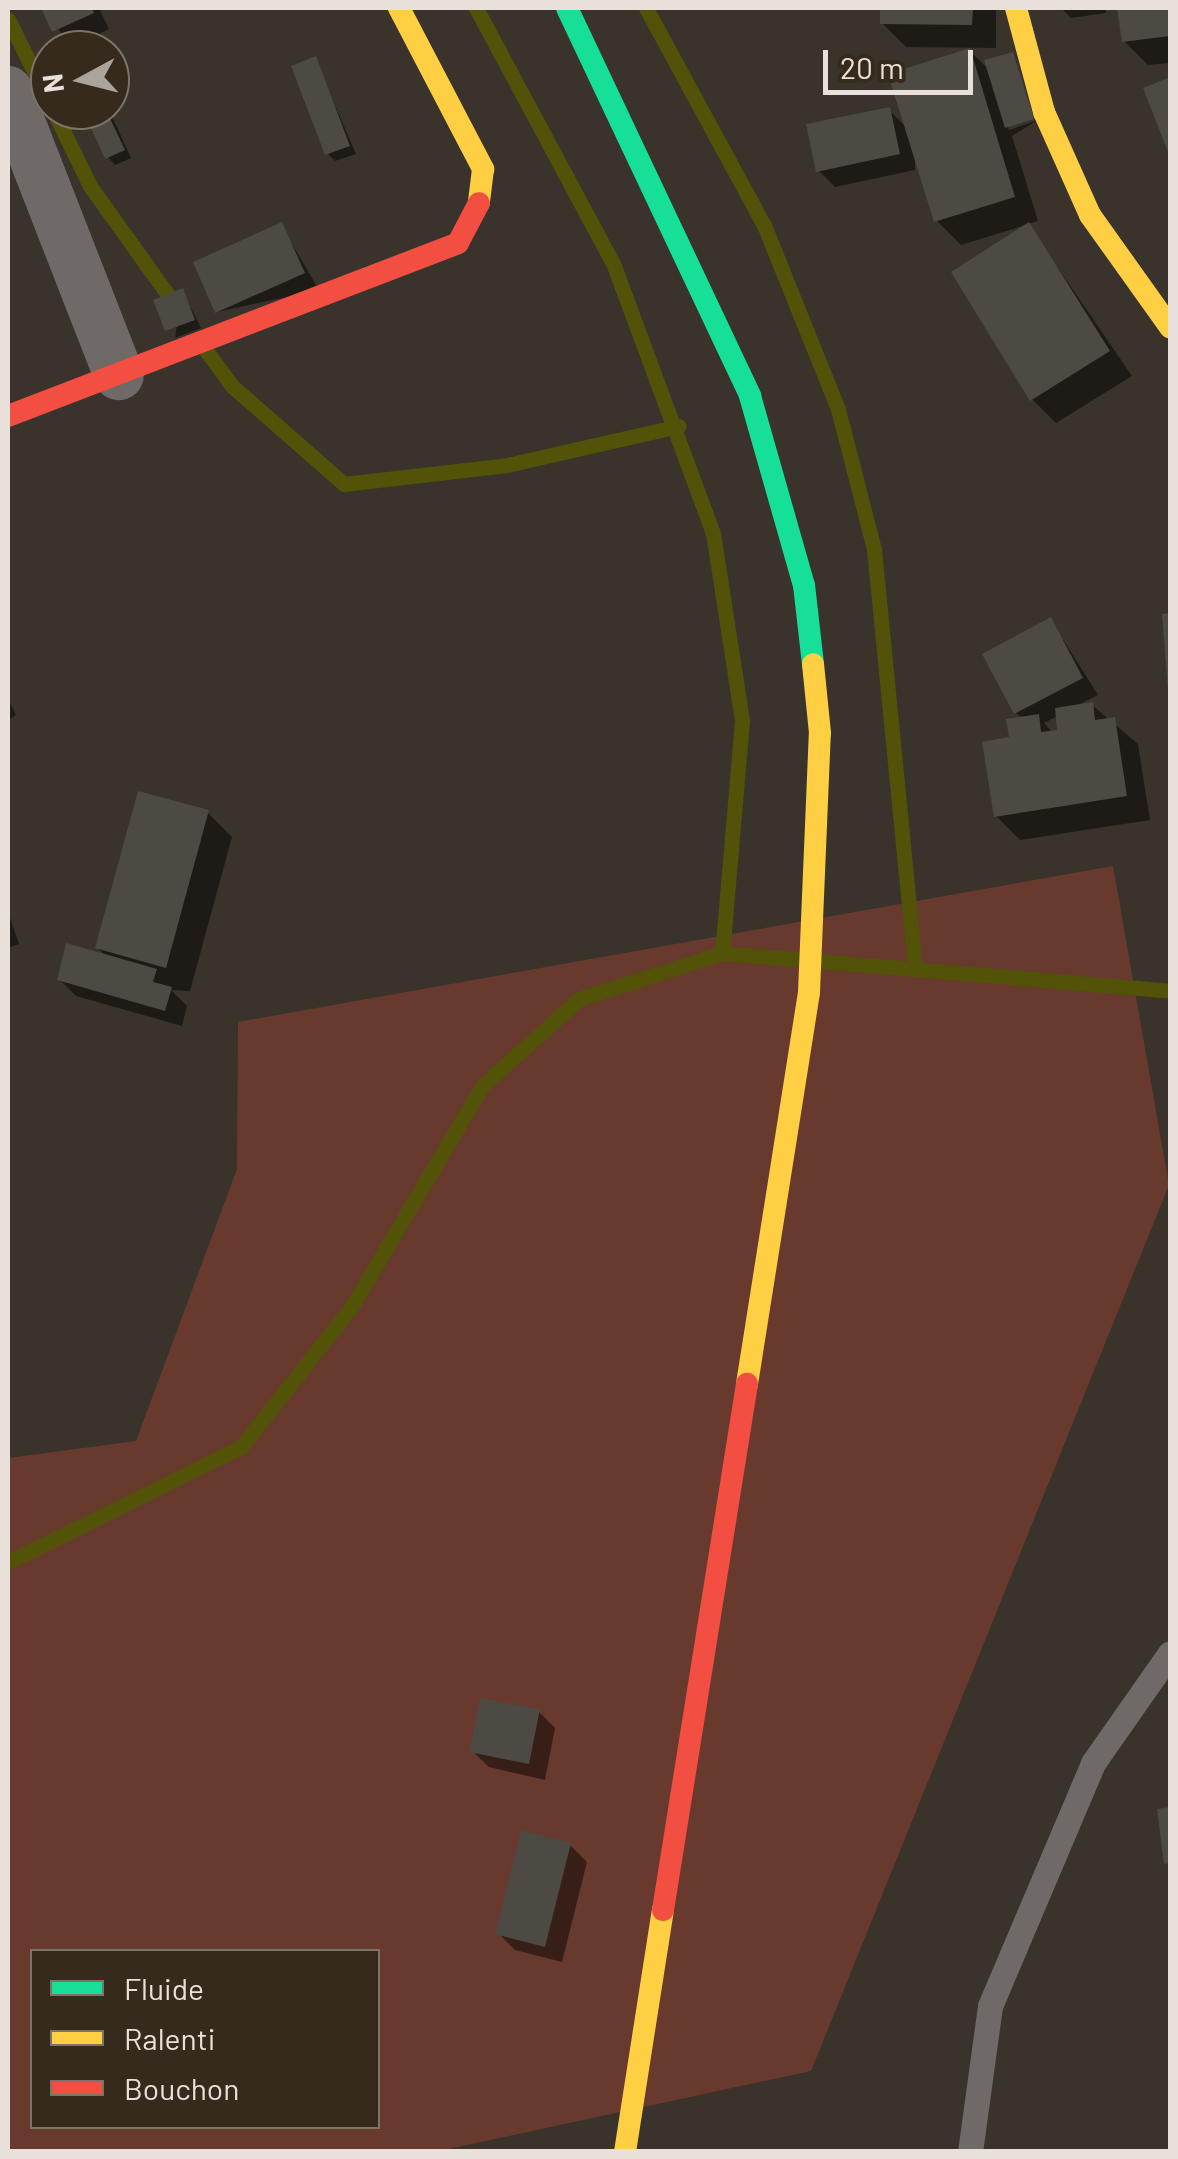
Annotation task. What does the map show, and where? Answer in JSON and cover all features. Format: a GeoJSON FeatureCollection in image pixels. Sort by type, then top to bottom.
{"type":"FeatureCollection","features":[{"type":"Feature","properties":{"kind":"main road"},"geometry":{"type":"LineString","coordinates":[[8,416],[458,243],[478,209],[483,169],[399,8]]}},
{"type":"Feature","properties":{"kind":"main road"},"geometry":{"type":"LineString","coordinates":[[567,8],[750,396],[785,497],[820,733],[808,992],[626,2152]]}},
{"type":"Feature","properties":{"kind":"main road"},"geometry":{"type":"LineString","coordinates":[[1016,8],[1044,112],[1090,215],[1170,327]]}},
{"type":"Feature","properties":{"kind":"street"},"geometry":{"type":"LineString","coordinates":[[8,91],[118,375]]}},
{"type":"Feature","properties":{"kind":"lane"},"geometry":{"type":"LineString","coordinates":[[970,2152],[990,2006],[1093,1763],[1170,1653]]}},
{"type":"Feature","properties":{"kind":"shaded area"},"geometry":{"type":"Polygon","coordinates":[[[1113,866],[1169,1185],[811,2071],[439,2151],[8,2151],[8,1458],[136,1441],[237,1169],[238,1022],[1113,866]]]}},
{"type":"Feature","properties":{"kind":"building"},"geometry":{"type":"Polygon","coordinates":[[[41,8],[92,8],[94,13],[51,30],[41,8]]]}},
{"type":"Feature","properties":{"kind":"building"},"geometry":{"type":"Polygon","coordinates":[[[880,8],[973,8],[972,25],[880,24],[880,8]]]}},
{"type":"Feature","properties":{"kind":"building"},"geometry":{"type":"Polygon","coordinates":[[[1117,8],[1170,8],[1170,36],[1122,42],[1117,8]]]}},
{"type":"Feature","properties":{"kind":"building"},"geometry":{"type":"Polygon","coordinates":[[[970,48],[1015,197],[934,222],[888,74],[970,48]]]}},
{"type":"Feature","properties":{"kind":"building"},"geometry":{"type":"Polygon","coordinates":[[[1013,52],[1034,119],[1005,128],[984,60],[1013,52]]]}},
{"type":"Feature","properties":{"kind":"building"},"geometry":{"type":"Polygon","coordinates":[[[316,56],[350,146],[325,155],[291,66],[316,56]]]}},
{"type":"Feature","properties":{"kind":"building"},"geometry":{"type":"Polygon","coordinates":[[[1170,77],[1170,157],[1143,88],[1170,77]]]}},
{"type":"Feature","properties":{"kind":"building"},"geometry":{"type":"Polygon","coordinates":[[[890,107],[900,154],[816,172],[806,124],[890,107]]]}},
{"type":"Feature","properties":{"kind":"building"},"geometry":{"type":"Polygon","coordinates":[[[92,130],[116,130],[125,150],[105,159],[92,130]]]}},
{"type":"Feature","properties":{"kind":"building"},"geometry":{"type":"Polygon","coordinates":[[[282,222],[305,273],[215,313],[193,262],[282,222]]]}},
{"type":"Feature","properties":{"kind":"building"},"geometry":{"type":"Polygon","coordinates":[[[1029,222],[1110,351],[1030,401],[951,272],[1029,222]]]}},
{"type":"Feature","properties":{"kind":"building"},"geometry":{"type":"Polygon","coordinates":[[[183,288],[195,320],[165,331],[153,300],[183,288]]]}},
{"type":"Feature","properties":{"kind":"building"},"geometry":{"type":"Polygon","coordinates":[[[1170,613],[1170,691],[1168,691],[1162,614],[1170,613]]]}},
{"type":"Feature","properties":{"kind":"building"},"geometry":{"type":"Polygon","coordinates":[[[1051,617],[1083,678],[1014,714],[982,654],[1051,617]]]}},
{"type":"Feature","properties":{"kind":"building"},"geometry":{"type":"Polygon","coordinates":[[[1093,702],[1095,720],[1115,717],[1127,796],[994,817],[982,742],[1009,737],[1006,719],[1039,714],[1041,732],[1057,730],[1055,708],[1093,702]]]}},
{"type":"Feature","properties":{"kind":"building"},"geometry":{"type":"Polygon","coordinates":[[[138,791],[209,810],[166,968],[95,948],[138,791]]]}},
{"type":"Feature","properties":{"kind":"building"},"geometry":{"type":"Polygon","coordinates":[[[66,943],[157,969],[153,982],[172,987],[165,1011],[57,980],[66,943]]]}},
{"type":"Feature","properties":{"kind":"building"},"geometry":{"type":"Polygon","coordinates":[[[480,1698],[540,1709],[529,1764],[469,1752],[480,1698]]]}},
{"type":"Feature","properties":{"kind":"building"},"geometry":{"type":"Polygon","coordinates":[[[1170,1807],[1170,1863],[1164,1864],[1157,1809],[1170,1807]]]}},
{"type":"Feature","properties":{"kind":"building"},"geometry":{"type":"Polygon","coordinates":[[[521,1830],[571,1843],[545,1947],[495,1934],[521,1830]]]}},
{"type":"Feature","properties":{"kind":"waterway"},"geometry":{"type":"LineString","coordinates":[[476,8],[613,263],[713,533],[742,721],[722,953]]}},
{"type":"Feature","properties":{"kind":"waterway"},"geometry":{"type":"LineString","coordinates":[[646,8],[764,225],[838,409],[874,549],[915,967]]}},
{"type":"Feature","properties":{"kind":"waterway"},"geometry":{"type":"LineString","coordinates":[[8,19],[30,64]]}},
{"type":"Feature","properties":{"kind":"waterway"},"geometry":{"type":"LineString","coordinates":[[63,130],[90,186],[178,309]]}},
{"type":"Feature","properties":{"kind":"waterway"},"geometry":{"type":"LineString","coordinates":[[205,349],[232,386],[344,484],[507,465],[679,426]]}},
{"type":"Feature","properties":{"kind":"waterway"},"geometry":{"type":"LineString","coordinates":[[8,1562],[241,1447],[352,1306],[482,1086],[579,999],[722,953],[1170,991]]}},
{"type":"Feature","properties":{"kind":"traffic: fast"},"geometry":{"type":"LineString","coordinates":[[567,8],[750,396],[804,585],[813,664]]}},
{"type":"Feature","properties":{"kind":"traffic: slow"},"geometry":{"type":"LineString","coordinates":[[399,8],[483,169],[479,203]]}},
{"type":"Feature","properties":{"kind":"traffic: slow"},"geometry":{"type":"LineString","coordinates":[[1016,8],[1044,112],[1090,215],[1170,327]]}},
{"type":"Feature","properties":{"kind":"traffic: slow"},"geometry":{"type":"LineString","coordinates":[[747,1384],[809,992],[820,733],[813,664]]}},
{"type":"Feature","properties":{"kind":"traffic: slow"},"geometry":{"type":"LineString","coordinates":[[625,2152],[663,1910]]}},
{"type":"Feature","properties":{"kind":"traffic: jam"},"geometry":{"type":"LineString","coordinates":[[8,416],[458,243],[479,203]]}},
{"type":"Feature","properties":{"kind":"traffic: jam"},"geometry":{"type":"LineString","coordinates":[[663,1910],[747,1384]]}}]}
